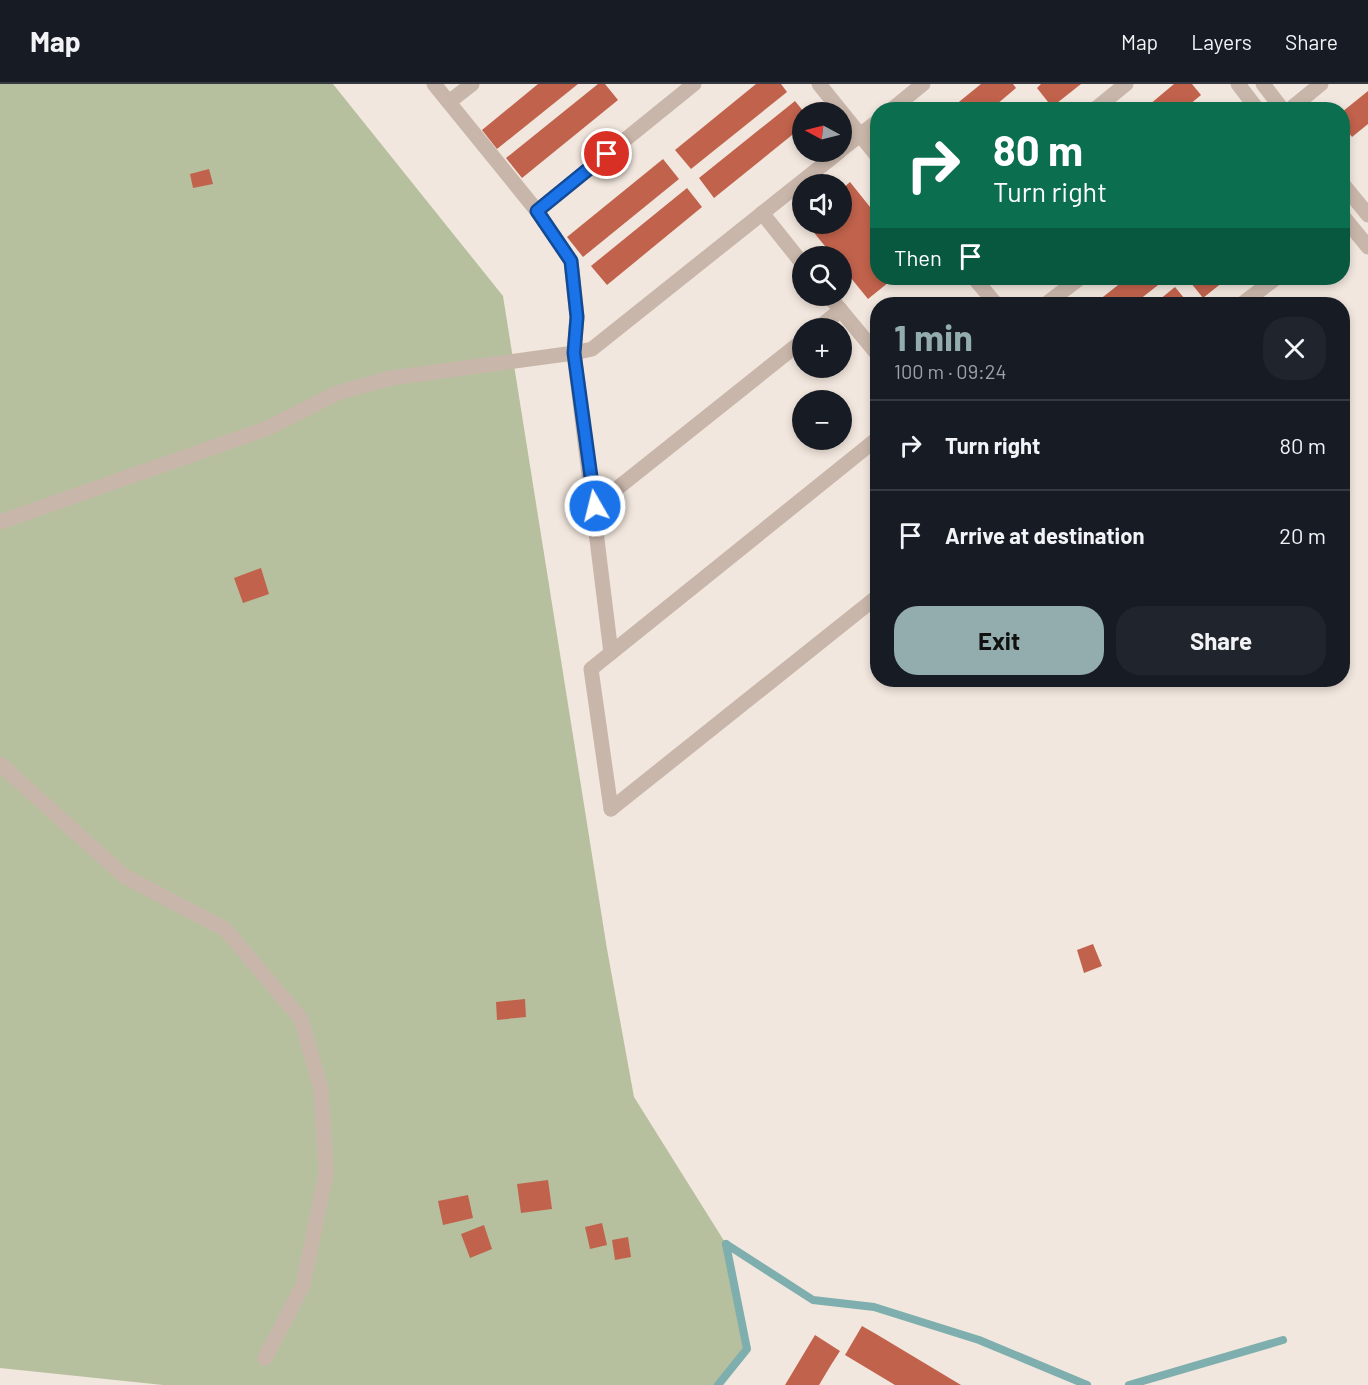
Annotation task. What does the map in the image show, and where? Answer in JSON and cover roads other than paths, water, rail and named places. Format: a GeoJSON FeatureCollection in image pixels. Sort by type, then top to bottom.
{"type":"FeatureCollection","features":[{"type":"Feature","properties":{"kind":"street"},"geometry":{"type":"LineString","coordinates":[[434,84],[537,211],[571,261],[577,317],[574,353],[595,506],[611,653]]}},
{"type":"Feature","properties":{"kind":"street"},"geometry":{"type":"LineString","coordinates":[[449,102],[472,84]]}},
{"type":"Feature","properties":{"kind":"street"},"geometry":{"type":"LineString","coordinates":[[537,211],[694,84]]}},
{"type":"Feature","properties":{"kind":"street"},"geometry":{"type":"LineString","coordinates":[[819,84],[870,147]]}},
{"type":"Feature","properties":{"kind":"street"},"geometry":{"type":"LineString","coordinates":[[901,102],[923,84]]}},
{"type":"Feature","properties":{"kind":"street"},"geometry":{"type":"LineString","coordinates":[[1104,102],[1126,84]]}},
{"type":"Feature","properties":{"kind":"street"},"geometry":{"type":"LineString","coordinates":[[1238,84],[1252,102]]}},
{"type":"Feature","properties":{"kind":"street"},"geometry":{"type":"LineString","coordinates":[[1263,84],[1277,102]]}},
{"type":"Feature","properties":{"kind":"street"},"geometry":{"type":"LineString","coordinates":[[1299,102],[1321,84]]}},
{"type":"Feature","properties":{"kind":"street"},"geometry":{"type":"LineString","coordinates":[[852,141],[870,127]]}},
{"type":"Feature","properties":{"kind":"street"},"geometry":{"type":"LineString","coordinates":[[0,522],[267,428],[337,393],[392,378],[592,349],[825,162]]}},
{"type":"Feature","properties":{"kind":"street"},"geometry":{"type":"LineString","coordinates":[[1350,192],[1366,210],[1350,217]]}},
{"type":"Feature","properties":{"kind":"street"},"geometry":{"type":"LineString","coordinates":[[762,213],[792,250]]}},
{"type":"Feature","properties":{"kind":"street"},"geometry":{"type":"LineString","coordinates":[[1350,227],[1368,247]]}},
{"type":"Feature","properties":{"kind":"street"},"geometry":{"type":"LineString","coordinates":[[980,285],[990,297]]}},
{"type":"Feature","properties":{"kind":"street"},"geometry":{"type":"LineString","coordinates":[[1055,297],[1071,285]]}},
{"type":"Feature","properties":{"kind":"street"},"geometry":{"type":"LineString","coordinates":[[1251,297],[1267,285]]}},
{"type":"Feature","properties":{"kind":"street"},"geometry":{"type":"LineString","coordinates":[[838,306],[870,345]]}},
{"type":"Feature","properties":{"kind":"street"},"geometry":{"type":"LineString","coordinates":[[831,318],[841,310]]}},
{"type":"Feature","properties":{"kind":"street"},"geometry":{"type":"LineString","coordinates":[[595,506],[792,349]]}},
{"type":"Feature","properties":{"kind":"street"},"geometry":{"type":"LineString","coordinates":[[870,444],[591,669],[611,809],[870,602]]}},
{"type":"Feature","properties":{"kind":"street"},"geometry":{"type":"LineString","coordinates":[[0,764],[124,876],[225,929],[301,1018],[321,1089],[326,1173],[303,1285],[265,1358]]}},
{"type":"Feature","properties":{"kind":"waterway"},"geometry":{"type":"LineString","coordinates":[[726,1244],[813,1300],[874,1307],[979,1340],[1087,1385]]}},
{"type":"Feature","properties":{"kind":"waterway"},"geometry":{"type":"LineString","coordinates":[[718,1385],[747,1349],[726,1244]]}},
{"type":"Feature","properties":{"kind":"waterway"},"geometry":{"type":"LineString","coordinates":[[1129,1385],[1283,1340]]}}]}
